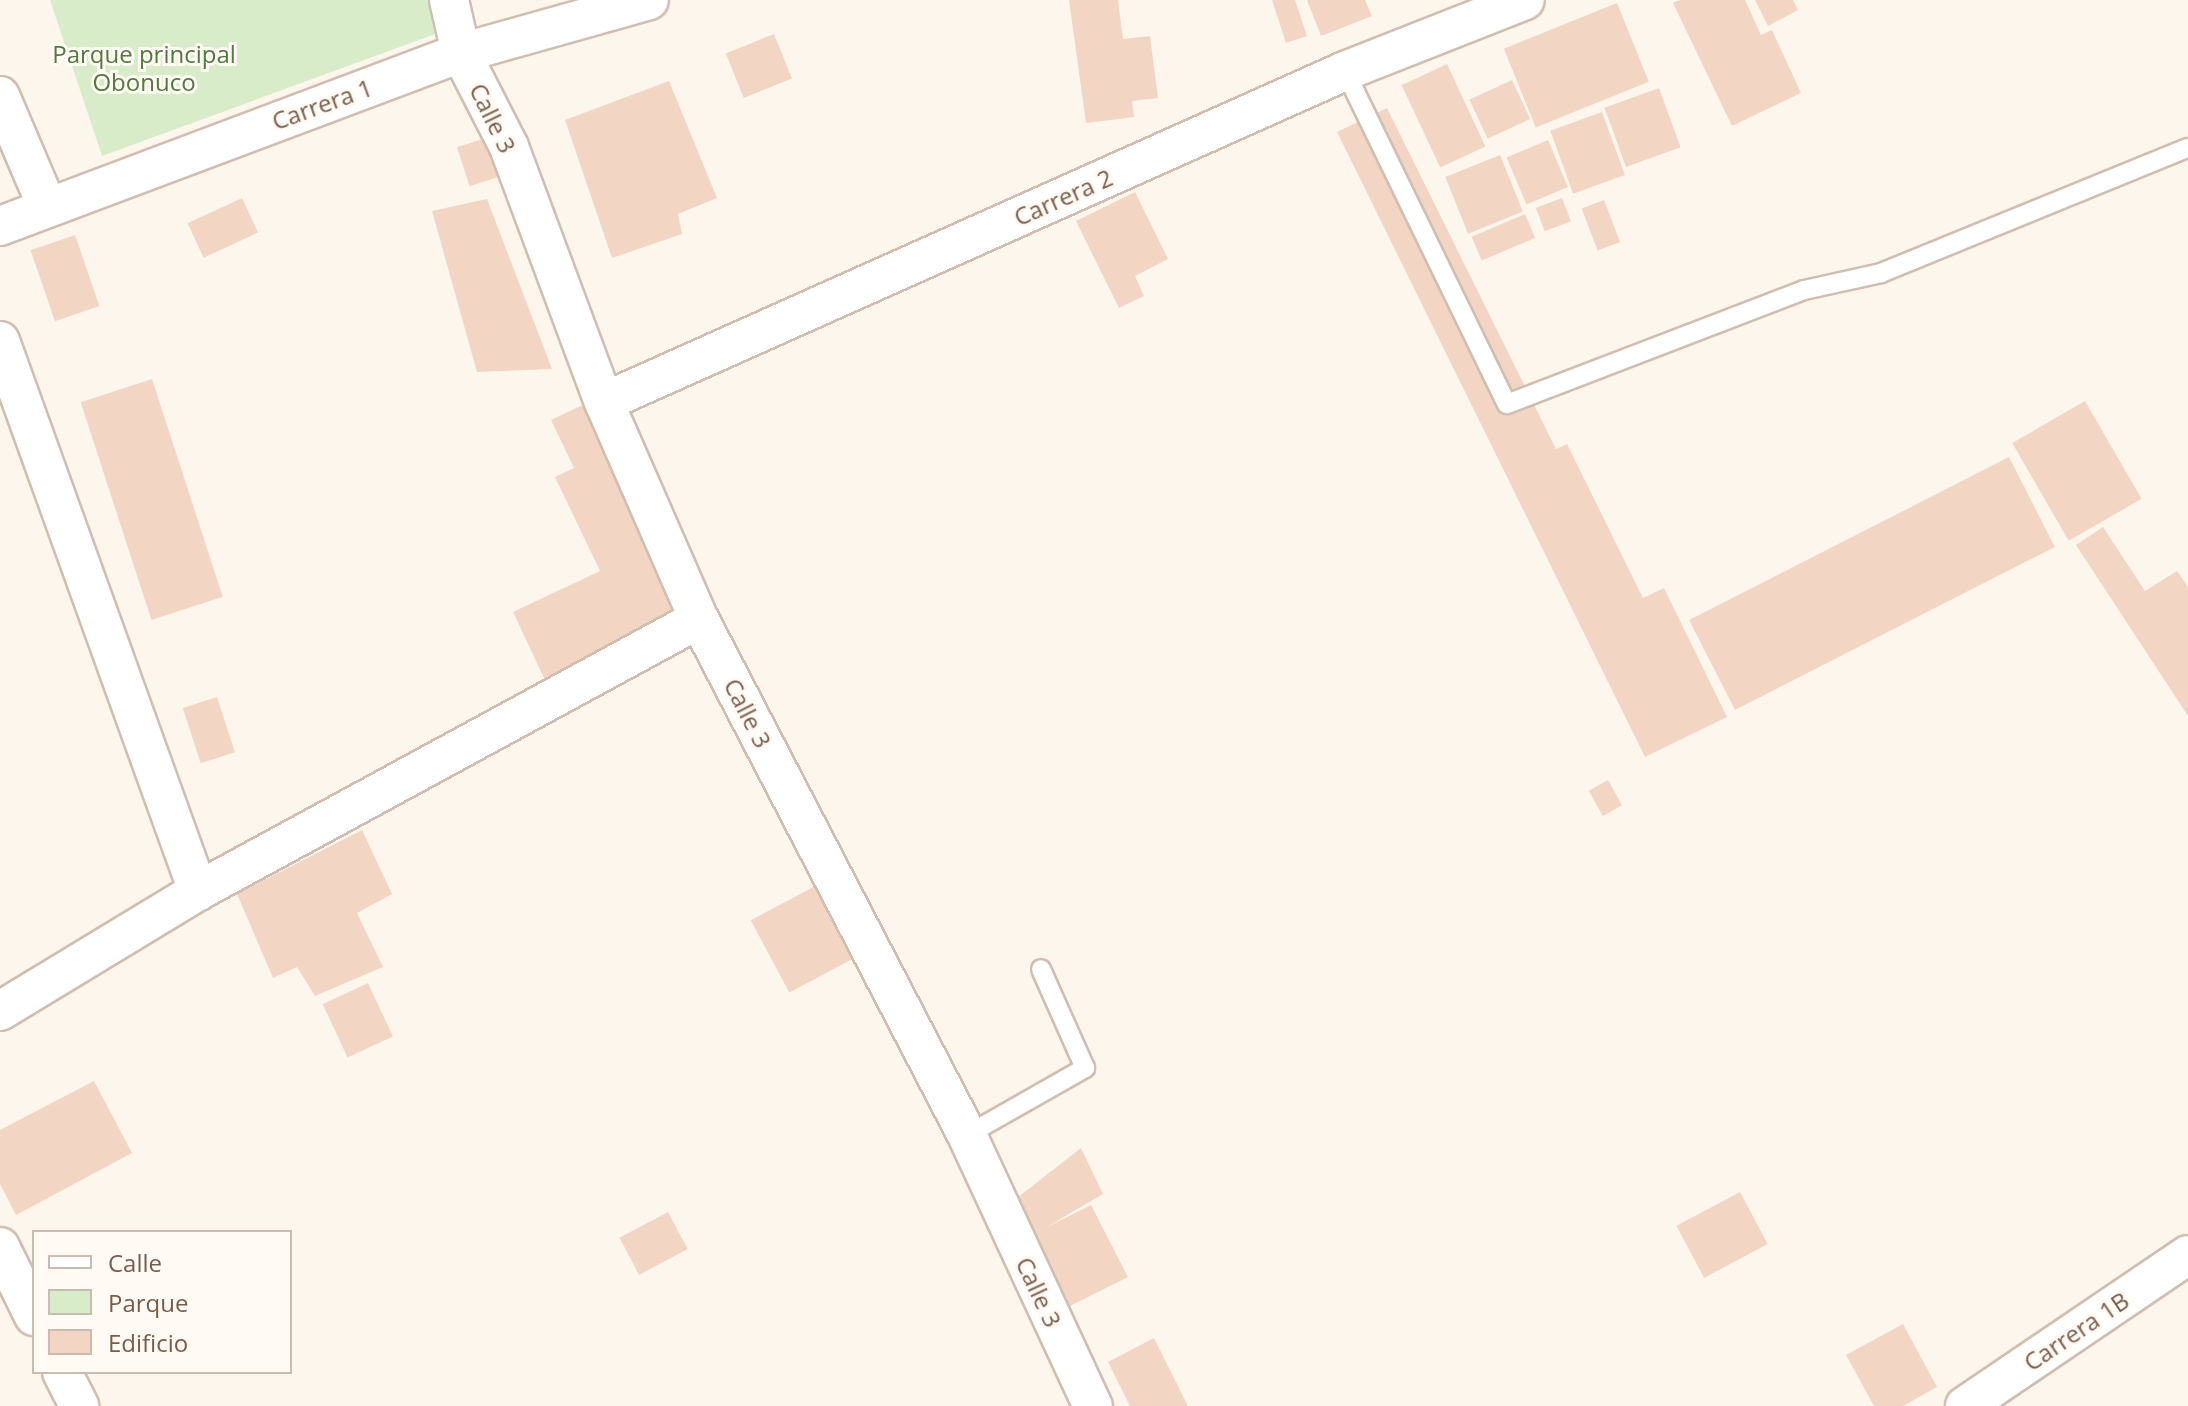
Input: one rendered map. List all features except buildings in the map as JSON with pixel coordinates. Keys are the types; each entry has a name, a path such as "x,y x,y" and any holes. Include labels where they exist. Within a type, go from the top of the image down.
{"street":[{"name":"Calle 3","path":"449,0 461,53 509,147 604,402 699,619 967,1135 1093,1406"},
{"name":"Carrera 1","path":"0,226 461,53 649,0"},
{"name":"Carrera 2","path":"604,402 1345,71 1525,0"},
{"path":"0,96 47,206"},
{"path":"0,341 198,891"},
{"path":"0,1011 198,891 699,619"},
{"path":"0,1247 32,1312"},
{"name":"Carrera 1B","path":"1965,1406 2188,1255"},
{"path":"63,1374 79,1406"}],"lane":[{"path":"1345,71 1507,404 1804,290 1881,273 2188,148"},
{"path":"967,1135 1085,1068 1041,969"}],"green space":[{"name":"Parque principal Obonuco","path":"50,0 441,0 449,29 102,156"}]}
